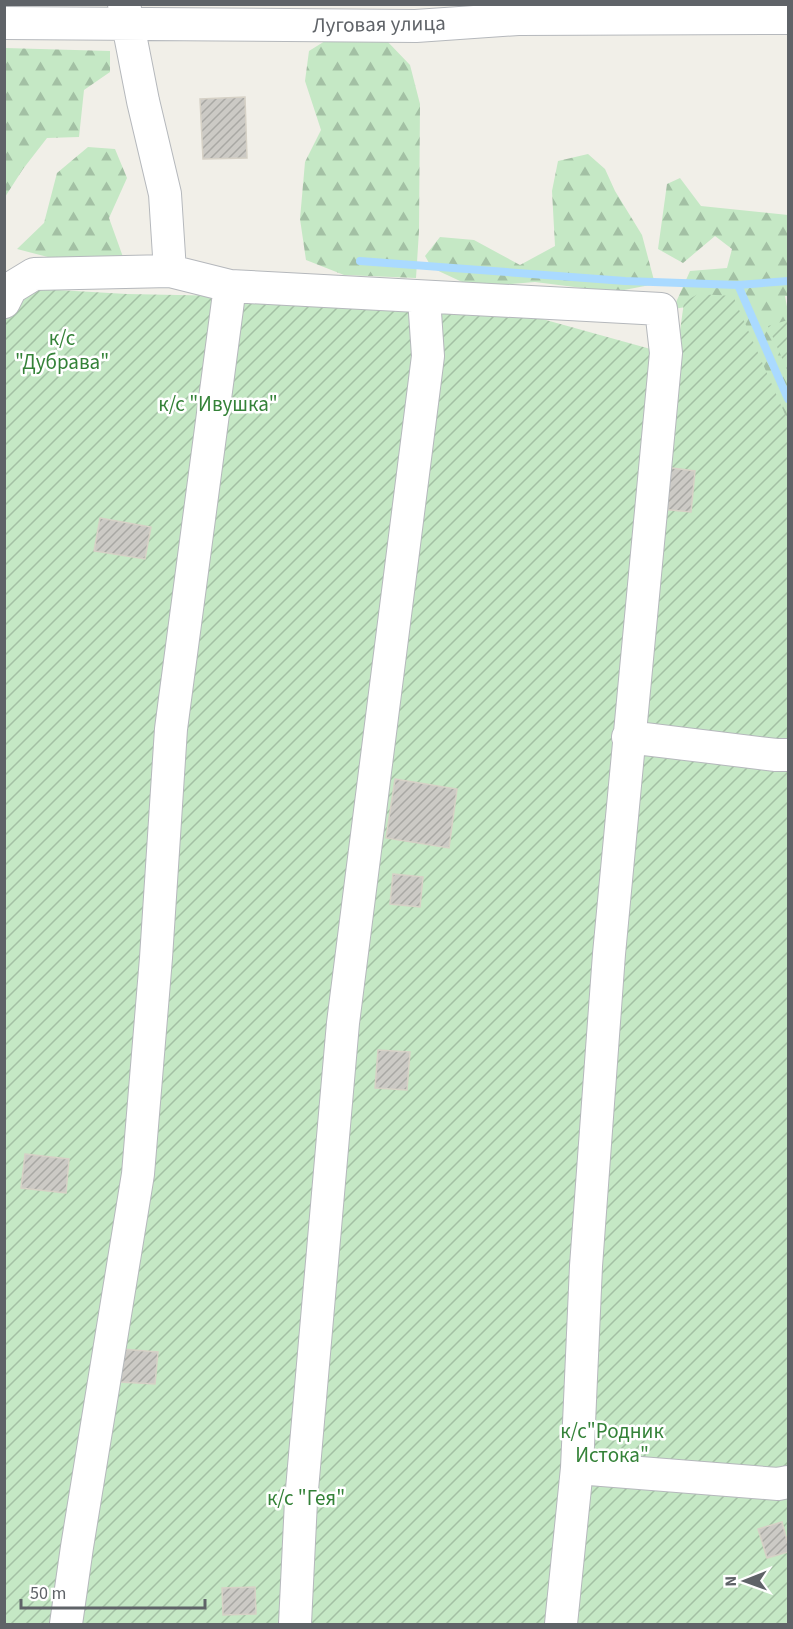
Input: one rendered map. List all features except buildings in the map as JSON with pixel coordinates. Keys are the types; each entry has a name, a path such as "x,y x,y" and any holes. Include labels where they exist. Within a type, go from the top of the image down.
{"street":[{"name":"Луговая улица","path":"4,23 126,14 416,26 518,19 789,18"},
{"path":"126,14 165,194 170,271"},
{"path":"4,302 11,288 34,274 170,271 230,286 661,309 666,353 628,737 586,1255 577,1468 561,1624"},
{"path":"66,1624 76,1547 138,1174 156,958 171,729 230,286"},
{"path":"295,1624 301,1501 343,1023 428,356 424,298"},
{"path":"628,737 776,756 789,755"},
{"path":"577,1468 778,1484 789,1482"}],"green space":[{"path":"341,31 386,40 410,65 420,104 419,231 416,278 344,275 306,260 300,219 305,162 321,130 305,81 309,51"},
{"path":"5,48 110,51 110,72 84,90 79,137 47,138 5,197"},
{"path":"88,147 115,149 127,178 109,218 123,257 94,269 17,249 44,223 57,173"},
{"path":"588,154 605,169 615,191 642,235 655,284 614,292 535,282 473,287 432,268 425,256 440,237 474,240 520,265 555,246 552,191 558,161"},
{"path":"680,178 701,206 788,215 788,296 785,296 788,312 788,458 726,301 673,309 690,271 727,268 732,249 715,236 683,263 658,249 667,184"},
{"path":"5,287 127,294 229,296 535,317 665,353 677,353 684,302 698,294 733,296 788,421 788,1624 5,1624"},
{"path":"788,320 788,372 768,326"}],"waterway":[{"path":"360,261 625,281 738,285 788,281"},
{"path":"738,285 788,399"}],"park label":[{"name":"к/с \"Дубрава\"","path":"62,350"},
{"name":"к/с \"Ивушка\"","path":"218,404"},
{"name":"к/с\"Родник Истока\"","path":"612,1443"},
{"name":"к/с \"Гея\"","path":"306,1498"}]}
